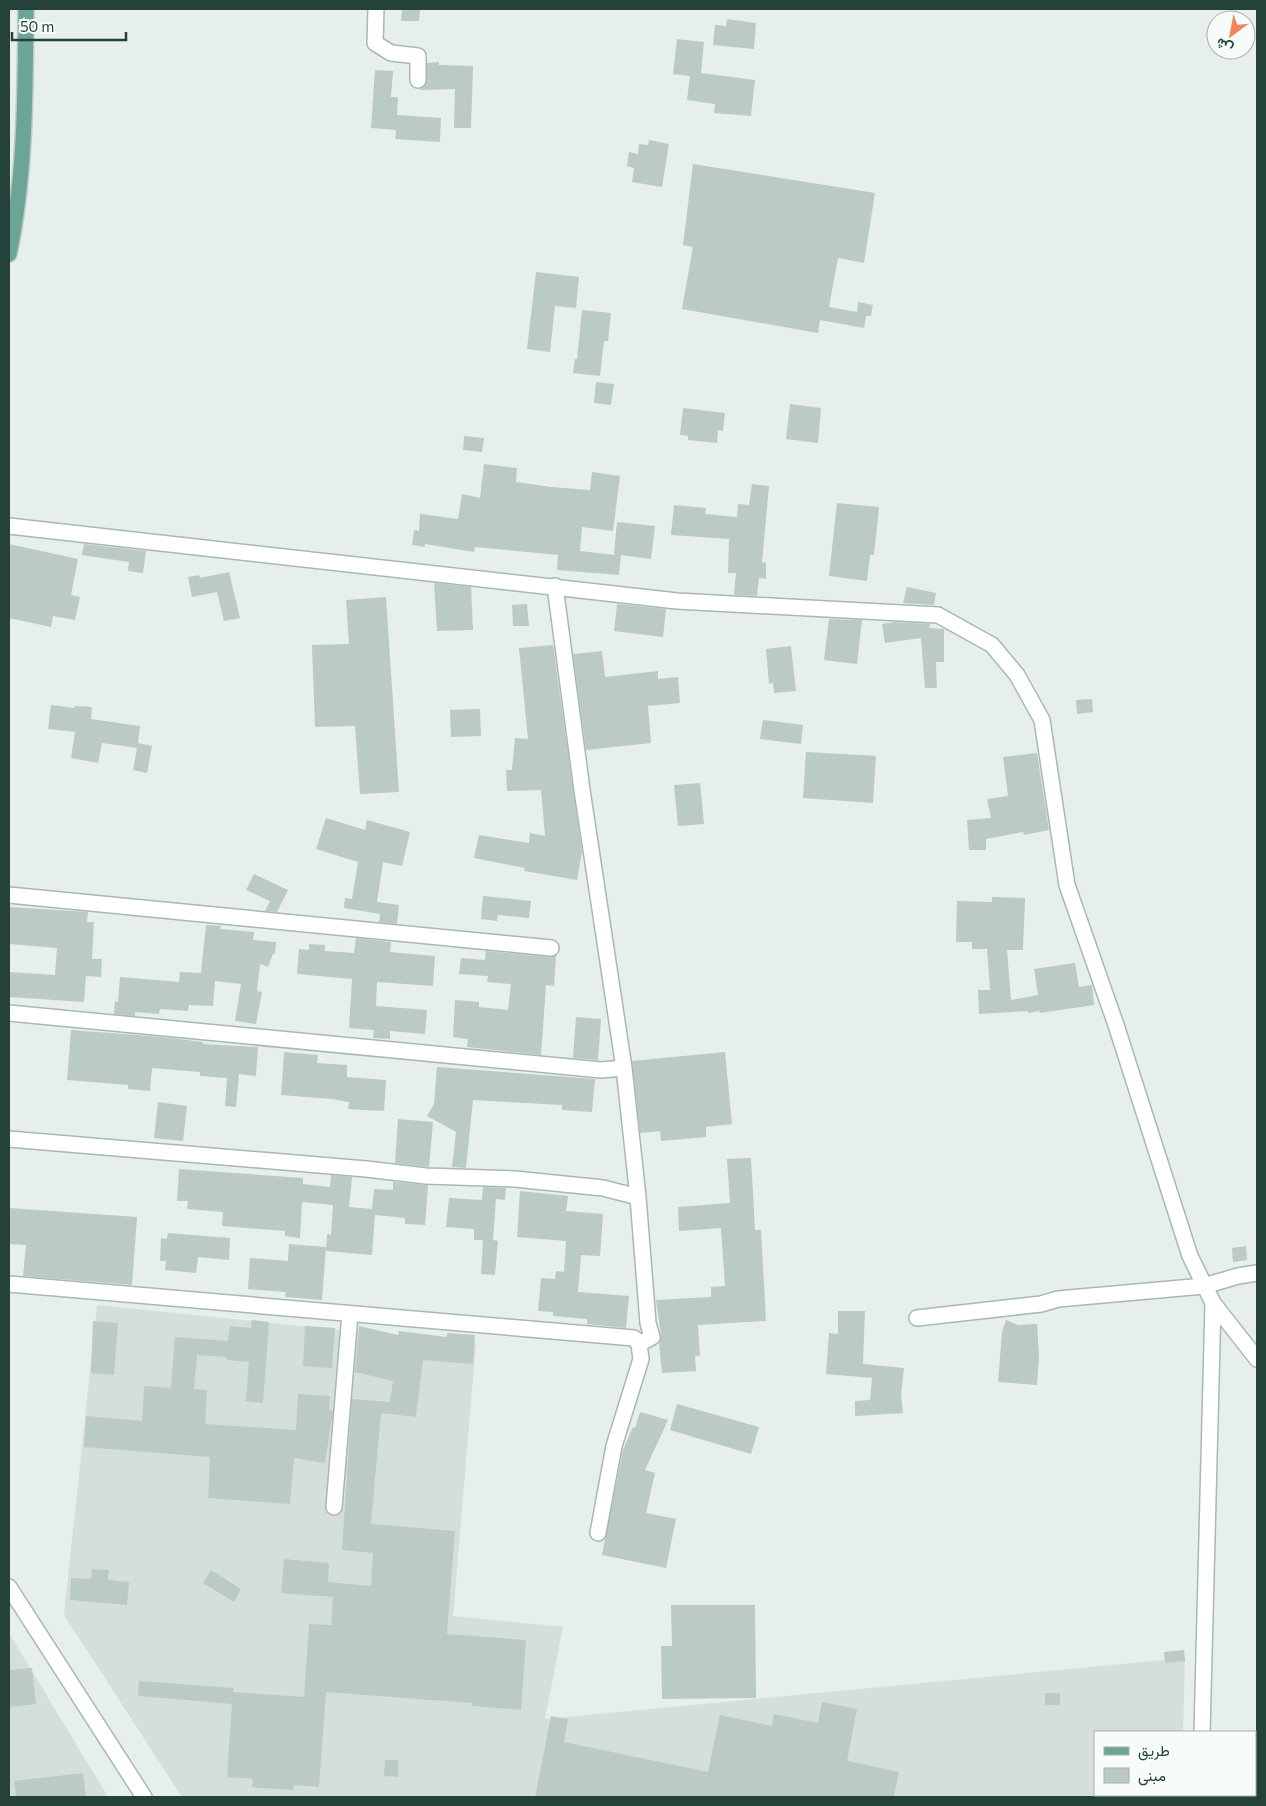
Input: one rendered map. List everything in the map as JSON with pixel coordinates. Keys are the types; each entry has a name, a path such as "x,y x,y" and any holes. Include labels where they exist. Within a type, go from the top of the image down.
{"main road":[{"path":"9,254 15,225 25,141 26,9"}],"street":[{"path":"376,9 375,42 391,53 418,56 418,80"},
{"path":"9,526 677,601 938,615 992,645 1017,675 1042,720 1067,885 1116,1025 1190,1256 1213,1303 1257,1359"},
{"path":"556,586 582,790 624,1068 638,1197 648,1323 652,1337 639,1344"},
{"path":"9,895 551,948"},
{"path":"9,1013 601,1070 624,1068"},
{"path":"9,1139 366,1169 426,1176 515,1179 603,1188 638,1197"},
{"path":"917,1318 1041,1304 1058,1299 1204,1286 1238,1276 1257,1273"},
{"path":"9,1284 634,1338 639,1344 641,1359 614,1446 598,1533"},
{"path":"1202,1731 1213,1303"},
{"path":"334,1507 350,1314"},
{"path":"9,1587 144,1797"}],"shaded area":[{"path":"97,1305 476,1344 453,1616 563,1627 545,1719 1185,1658 1183,1731 1094,1731 1094,1796 1182,1797 182,1797 64,1615"},
{"path":"9,1633 108,1797 9,1797"}],"building":[{"path":"402,9 420,9 419,21 401,21"},
{"path":"727,19 756,23 754,49 713,45 715,25 726,26"},
{"path":"677,39 704,42 701,73 755,80 751,116 714,113 715,104 687,100 690,76 673,74"},
{"path":"439,62 439,65 473,66 471,128 454,128 455,89 420,90 427,80 427,63"},
{"path":"375,70 393,71 391,97 398,97 397,115 441,118 440,142 395,139 396,130 371,128"},
{"path":"649,140 669,144 662,187 632,182 634,168 627,166 629,152 638,154 639,144 648,145"},
{"path":"693,164 875,193 864,263 838,258 829,307 857,312 858,302 873,305 871,316 866,316 864,328 820,320 818,333 682,309 693,247 683,245"},
{"path":"536,272 579,277 576,308 555,306 550,352 527,349"},
{"path":"582,310 611,313 608,341 604,341 600,376 573,373 575,359 577,359"},
{"path":"596,382 614,384 611,405 594,403"},
{"path":"790,404 821,408 818,443 786,439"},
{"path":"683,408 725,413 723,431 718,430 717,443 688,440 688,436 680,435"},
{"path":"464,436 484,438 482,452 463,450"},
{"path":"484,464 517,468 516,482 551,487 590,490 592,472 620,476 613,531 582,527 580,551 615,555 617,522 655,526 651,559 621,555 619,575 557,570 558,555 475,547 474,552 425,544 425,547 412,545 414,530 419,531 420,514 458,519 462,494 480,498"},
{"path":"752,484 769,486 762,562 766,563 766,579 759,578 757,596 734,595 736,573 728,573 729,539 671,535 674,505 706,508 705,514 737,517 738,504 749,505"},
{"path":"837,503 879,507 874,555 870,555 867,581 829,576"},
{"path":"9,544 78,559 71,595 80,597 75,620 53,616 51,627 9,618"},
{"path":"84,544 146,551 143,573 128,571 129,562 82,555"},
{"path":"229,572 240,618 224,621 217,592 192,597 188,577 199,575 200,578"},
{"path":"434,583 471,587 473,630 437,631"},
{"path":"907,587 936,593 934,605 903,603"},
{"path":"386,597 399,792 360,794 355,726 315,727 312,645 349,644 346,600"},
{"path":"527,604 529,626 513,626 512,605"},
{"path":"617,604 666,609 663,637 614,631"},
{"path":"829,619 862,620 857,664 824,660"},
{"path":"895,622 930,624 929,628 944,629 944,662 936,662 937,688 925,688 921,638 885,643 882,624"},
{"path":"553,645 582,852 577,880 524,871 525,868 474,858 479,835 529,843 530,833 545,836 541,790 507,791 506,770 512,770 515,738 528,739 519,648"},
{"path":"791,646 796,691 774,693 773,683 769,684 766,649"},
{"path":"602,651 605,677 658,671 658,679 678,677 680,703 648,706 651,743 586,750 573,654"},
{"path":"1092,699 1093,712 1077,714 1076,700"},
{"path":"51,705 74,708 75,706 92,707 91,719 140,726 138,743 152,746 147,773 133,770 137,748 102,743 98,763 71,758 75,732 48,729"},
{"path":"480,709 481,736 451,737 450,710"},
{"path":"763,720 803,725 801,744 760,739"},
{"path":"806,752 876,756 873,803 803,798"},
{"path":"1037,753 1049,830 1024,835 1023,832 986,839 986,850 969,850 967,820 991,818 987,799 1008,796 1003,757"},
{"path":"700,783 704,824 678,826 674,785"},
{"path":"326,818 365,830 367,820 410,832 402,866 383,862 377,902 399,905 397,924 379,922 380,914 344,908 345,898 352,899 358,862 316,849"},
{"path":"254,874 288,890 277,912 265,911 270,901 246,890"},
{"path":"483,896 531,901 529,918 498,915 497,921 481,919"},
{"path":"992,897 1025,898 1023,950 1007,950 1011,1000 1038,995 1034,969 1075,963 1079,987 1092,985 1094,1005 1040,1013 1039,1011 1028,1013 1028,1011 979,1014 978,990 990,990 987,949 972,949 972,942 956,942 957,901 992,902"},
{"path":"9,907 88,912 87,922 94,922 92,959 102,959 101,977 86,976 84,1002 9,997 9,972 55,975 57,948 9,944"},
{"path":"206,925 221,926 220,929 254,932 253,940 276,942 275,954 273,954 268,967 260,964 257,991 262,992 256,1024 235,1021 241,984 215,981 213,1006 189,1005 188,1011 160,1009 159,1014 135,1012 135,1016 114,1014 115,1001 118,1002 120,977 179,982 180,972 201,973"},
{"path":"356,938 391,942 390,952 435,956 433,986 377,982 376,1006 427,1010 425,1034 390,1031 390,1039 373,1038 374,1030 349,1028 352,979 297,974 299,949 309,950 309,944 325,945 325,951 354,953"},
{"path":"486,951 550,957 556,955 554,986 546,985 541,1055 467,1047 468,1039 453,1037 455,1000 479,1002 479,1007 508,1010 511,984 487,982 488,976 459,974 461,958 485,960"},
{"path":"576,1017 601,1019 598,1060 573,1058"},
{"path":"71,1030 163,1037 203,1042 203,1044 258,1047 256,1076 239,1074 236,1107 225,1106 227,1078 200,1076 200,1072 152,1068 150,1091 128,1089 128,1085 67,1080"},
{"path":"284,1052 318,1055 317,1063 347,1065 347,1077 386,1080 384,1111 348,1109 349,1102 331,1099 281,1095"},
{"path":"725,1052 732,1124 706,1127 706,1137 661,1141 660,1131 640,1133 632,1061"},
{"path":"437,1067 595,1079 592,1112 562,1110 562,1105 473,1100 466,1168 452,1167 456,1132 427,1116 434,1104"},
{"path":"158,1102 187,1106 183,1141 154,1138"},
{"path":"398,1119 433,1122 429,1167 395,1163"},
{"path":"751,1158 755,1230 761,1230 766,1321 698,1325 700,1356 695,1356 696,1371 662,1373 659,1343 661,1335 656,1300 711,1297 711,1287 725,1286 721,1228 679,1231 678,1207 730,1203 727,1159"},
{"path":"179,1169 303,1178 303,1184 330,1187 331,1175 352,1177 349,1207 372,1209 374,1189 393,1190 393,1182 428,1185 425,1225 405,1224 405,1218 375,1215 372,1255 326,1251 327,1234 331,1235 333,1205 302,1202 300,1238 285,1236 285,1231 222,1226 223,1212 187,1209 188,1201 177,1201"},
{"path":"483,1187 506,1188 505,1200 496,1199 493,1240 498,1241 495,1275 481,1274 483,1240 474,1240 474,1229 446,1227 449,1198 482,1200"},
{"path":"520,1191 568,1196 566,1211 603,1214 600,1256 581,1255 578,1292 629,1296 626,1328 587,1324 587,1319 553,1316 553,1312 538,1311 541,1278 555,1279 556,1271 564,1272 566,1241 517,1237"},
{"path":"9,1208 137,1217 132,1285 23,1276 26,1245 9,1244"},
{"path":"168,1233 230,1238 229,1260 198,1257 196,1273 165,1270 166,1261 160,1261 161,1238 167,1239"},
{"path":"289,1244 326,1247 322,1300 285,1297 286,1292 248,1289 250,1258 288,1261"},
{"path":"1246,1246 1247,1260 1233,1262 1232,1248"},
{"path":"838,1311 865,1311 863,1364 904,1368 901,1395 903,1413 855,1416 855,1401 870,1400 872,1378 826,1374 829,1333 838,1334"},
{"path":"252,1320 269,1322 263,1403 246,1401 249,1362 227,1360 227,1357 197,1355 194,1389 207,1390 205,1424 296,1430 298,1394 330,1396 329,1410 333,1411 325,1463 294,1458 290,1504 208,1498 210,1457 84,1447 86,1416 142,1421 144,1386 171,1388 175,1337 228,1341 230,1326 251,1328"},
{"path":"1006,1320 1018,1325 1037,1324 1039,1357 1037,1385 998,1382 1002,1332"},
{"path":"93,1321 118,1323 114,1375 91,1373"},
{"path":"305,1326 335,1328 332,1368 303,1366"},
{"path":"359,1326 398,1335 399,1331 447,1337 447,1333 475,1335 473,1364 423,1360 416,1417 381,1413 371,1524 455,1531 447,1634 526,1640 521,1710 472,1706 472,1703 326,1692 319,1787 294,1785 293,1790 252,1787 253,1779 227,1777 232,1704 138,1696 139,1681 234,1688 233,1692 304,1697 309,1624 331,1625 333,1597 281,1593 284,1559 329,1563 328,1582 371,1586 373,1553 342,1550 352,1399 390,1402 393,1381 355,1372"},
{"path":"677,1404 759,1427 751,1454 670,1430"},
{"path":"640,1412 668,1420 645,1470 655,1473 646,1513 676,1519 666,1568 602,1555 623,1450 633,1427 635,1428"},
{"path":"92,1569 109,1570 108,1580 129,1582 127,1605 70,1600 71,1578 91,1579"},
{"path":"211,1570 241,1589 234,1602 203,1583"},
{"path":"671,1605 755,1605 756,1698 662,1699 661,1646 672,1646"},
{"path":"1184,1650 1185,1661 1165,1663 1164,1652"},
{"path":"32,1668 36,1704 9,1707 9,1670"},
{"path":"1045,1693 1060,1693 1060,1705 1045,1705"},
{"path":"822,1702 857,1709 847,1761 899,1772 894,1797 535,1797 551,1716 568,1719 564,1742 708,1772 720,1715 772,1726 774,1714 818,1723"},
{"path":"385,1760 398,1760 398,1777 384,1776"},
{"path":"83,1773 86,1797 16,1797 14,1781"}]}
